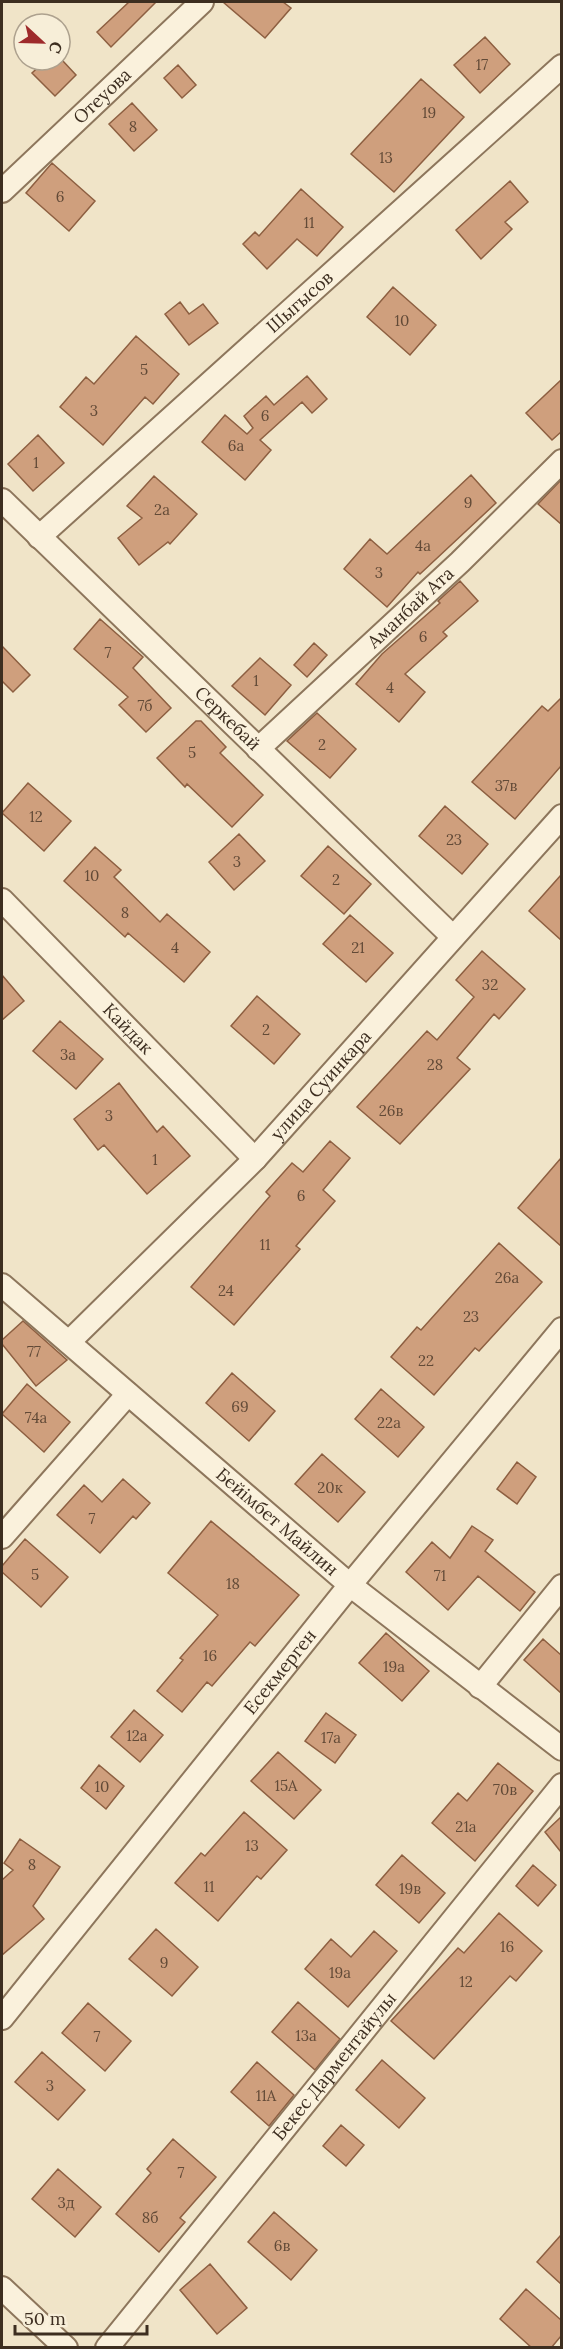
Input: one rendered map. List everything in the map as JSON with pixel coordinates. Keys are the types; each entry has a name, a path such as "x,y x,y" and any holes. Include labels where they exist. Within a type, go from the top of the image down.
{"street":[{"name":"Отеуова","path":"2,191 202,2"},
{"name":"Шыгысов","path":"39,537 561,66"},
{"name":"Аманбай Ата","path":"258,749 460,562 561,461"},
{"name":"Серкебай","path":"2,500 452,936"},
{"name":"улица Суинкара","path":"69,1342 255,1159 561,816"},
{"name":"Кайдак","path":"2,900 255,1159"},
{"name":"Бейімбет Майлин","path":"2,1285 350,1585 561,1749"},
{"name":"Eсекмерген","path":"2,2018 350,1585 561,1329"},
{"path":"2,1537 128,1394"},
{"path":"480,1687 561,1586"},
{"name":"Бекес Дарментайулы","path":"107,2348 561,1785"},
{"path":"2,2288 66,2348"}],"building":[{"path":"129,2 156,2 111,47 97,32"},
{"path":"223,2 283,2 291,8 265,38"},
{"path":"485,37 510,64 480,93 454,65"},
{"path":"178,65 196,85 182,98 164,78"},
{"path":"72,71 76,75 55,96 32,73"},
{"path":"421,79 464,117 394,192 351,154"},
{"path":"132,103 157,130 134,151 109,124"},
{"path":"52,163 95,201 69,231 26,193"},
{"path":"510,181 528,202 505,222 512,229 481,259 456,230"},
{"path":"301,189 343,227 317,256 297,239 267,269 243,244 255,232 259,236"},
{"path":"393,287 436,325 410,355 367,317"},
{"path":"180,302 189,314 203,304 218,323 189,345 165,314"},
{"path":"136,336 179,374 153,404 145,397 103,445 60,407 86,377 94,384"},
{"path":"307,376 327,399 312,413 302,402 260,440 271,450 245,480 202,442 225,415 247,434 253,428 244,416 266,396 274,405"},
{"path":"561,380 561,432 552,440 526,413"},
{"path":"38,435 64,463 33,491 8,464"},
{"path":"471,475 496,503 420,574 418,572 387,607 344,569 370,539 387,554"},
{"path":"154,476 197,514 170,544 168,542 139,565 118,538 142,518 127,506"},
{"path":"561,480 561,524 538,504"},
{"path":"460,581 478,601 443,632 447,636 405,674 425,692 399,722 356,684 382,654 440,603 438,601"},
{"path":"100,619 143,657 133,668 171,708 146,732 119,705 128,697 74,649"},
{"path":"314,643 327,655 307,677 294,665"},
{"path":"2,646 30,675 13,692 2,681"},
{"path":"260,658 291,685 265,715 232,686"},
{"path":"561,698 561,766 515,819 472,782 542,706 548,711"},
{"path":"317,713 356,749 330,778 287,741"},
{"path":"196,721 201,721 226,747 220,753 263,795 232,827 187,784 185,787 157,758"},
{"path":"28,783 71,821 44,851 2,813"},
{"path":"445,806 488,844 462,874 419,836"},
{"path":"239,834 265,861 234,890 209,862"},
{"path":"328,846 371,884 344,914 301,876"},
{"path":"95,847 121,870 114,877 160,922 167,914 210,952 184,982 128,933 125,937 64,881"},
{"path":"561,875 561,940 529,911"},
{"path":"350,915 393,953 366,982 323,944"},
{"path":"482,951 525,989 499,1019 494,1014 457,1058 470,1069 400,1144 357,1107 427,1031 437,1040 474,997 456,980"},
{"path":"2,975 24,1001 2,1020"},
{"path":"257,996 300,1034 274,1064 231,1026"},
{"path":"60,1021 103,1059 76,1089 33,1051"},
{"path":"119,1083 157,1132 163,1126 190,1156 147,1194 104,1145 98,1150 74,1119"},
{"path":"330,1141 350,1158 323,1190 335,1201 296,1246 300,1249 234,1325 191,1287 270,1196 266,1192 292,1163 303,1172"},
{"path":"561,1158 561,1246 518,1208"},
{"path":"499,1243 542,1282 479,1351 475,1348 434,1395 391,1357 417,1327 421,1330"},
{"path":"23,1321 67,1360 36,1386 2,1344 2,1340"},
{"path":"232,1373 275,1411 249,1441 206,1403"},
{"path":"27,1384 70,1422 44,1452 2,1414"},
{"path":"381,1389 424,1427 398,1457 355,1419"},
{"path":"322,1454 365,1492 338,1522 295,1484"},
{"path":"517,1462 536,1477 517,1504 497,1489"},
{"path":"123,1479 150,1503 136,1519 133,1516 100,1553 57,1515 84,1485 102,1502"},
{"path":"211,1521 299,1595 255,1646 250,1642 212,1686 207,1682 182,1712 157,1691 183,1660 180,1658 218,1615 168,1573"},
{"path":"472,1526 493,1540 485,1551 535,1592 520,1611 478,1576 448,1610 406,1572 432,1542 450,1558"},
{"path":"25,1539 68,1577 41,1607 2,1572 2,1566"},
{"path":"386,1633 429,1671 402,1701 359,1663"},
{"path":"543,1639 561,1655 561,1693 524,1660"},
{"path":"134,1710 163,1735 140,1762 111,1737"},
{"path":"326,1713 356,1735 335,1763 305,1741"},
{"path":"278,1752 321,1790 294,1819 251,1781"},
{"path":"498,1763 533,1791 475,1861 432,1823 458,1793 467,1801"},
{"path":"99,1765 124,1786 106,1809 81,1788"},
{"path":"244,1812 287,1850 261,1879 257,1876 218,1921 175,1883 201,1853 205,1856"},
{"path":"561,1817 561,1852 545,1832"},
{"path":"20,1839 60,1867 33,1906 44,1919 2,1955 2,1880 13,1870 4,1863"},
{"path":"402,1855 445,1893 419,1923 376,1885"},
{"path":"533,1865 556,1885 538,1906 516,1886"},
{"path":"499,1913 542,1951 516,1981 510,1976 434,2059 391,2021 458,1948 464,1953"},
{"path":"156,1929 198,1967 172,1996 129,1959"},
{"path":"374,1931 397,1951 348,2007 305,1969 331,1939 351,1957"},
{"path":"298,2002 340,2039 315,2070 272,2032"},
{"path":"88,2003 131,2041 105,2071 62,2033"},
{"path":"42,2052 85,2090 58,2120 15,2082"},
{"path":"382,2060 425,2098 399,2128 356,2090"},
{"path":"257,2062 294,2095 269,2126 231,2092"},
{"path":"341,2125 364,2145 346,2166 323,2146"},
{"path":"173,2139 216,2177 180,2218 185,2222 159,2252 116,2214 151,2173 147,2169"},
{"path":"58,2169 101,2207 75,2237 32,2199"},
{"path":"274,2212 317,2250 291,2280 248,2242"},
{"path":"561,2235 561,2284 537,2262"},
{"path":"210,2264 247,2308 217,2334 180,2290"},
{"path":"526,2289 561,2320 561,2336 551,2348 532,2348 500,2319"}]}
